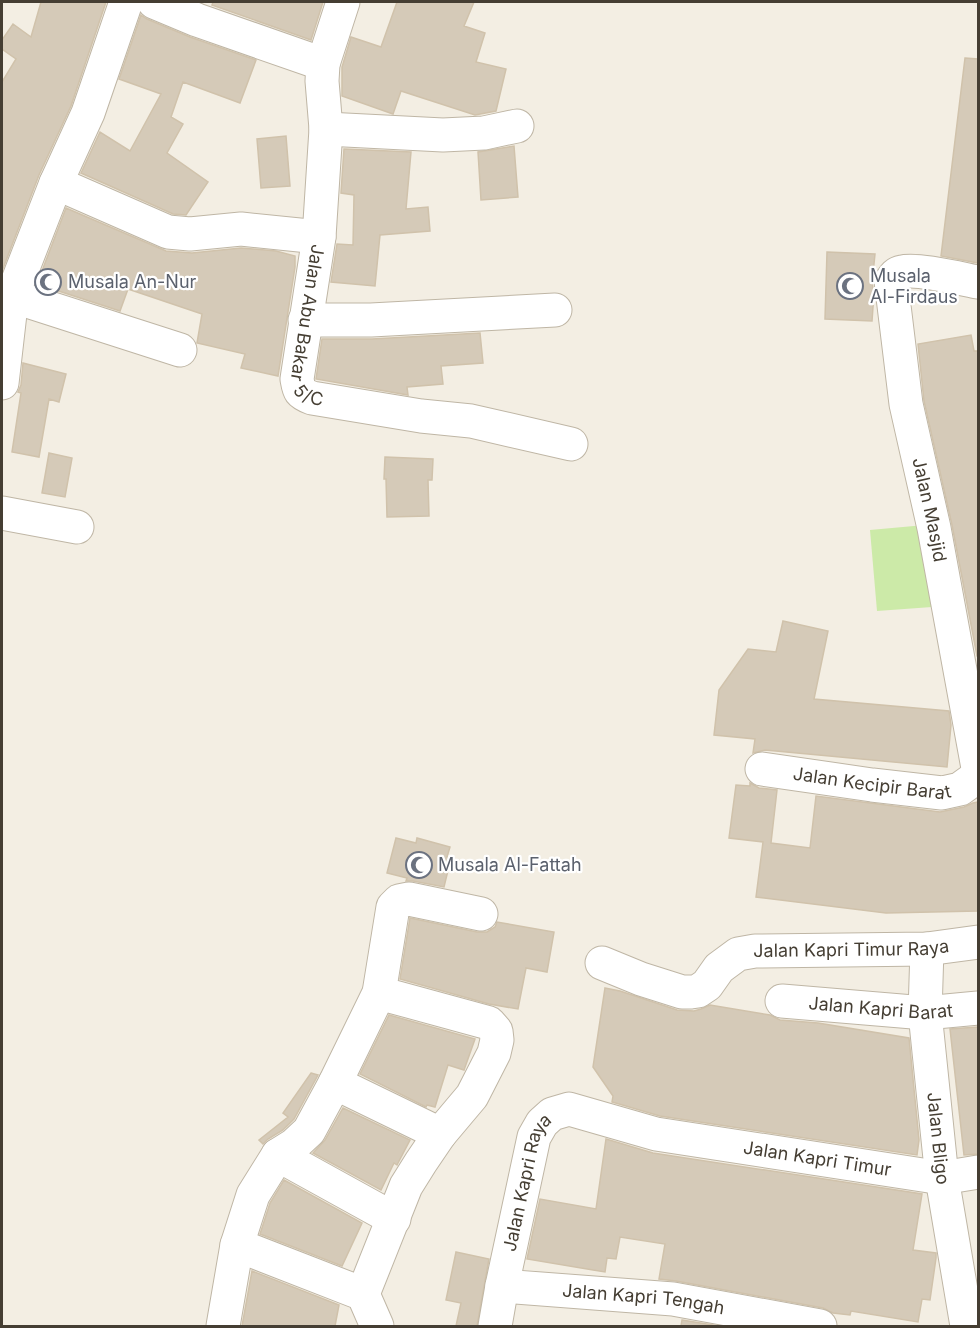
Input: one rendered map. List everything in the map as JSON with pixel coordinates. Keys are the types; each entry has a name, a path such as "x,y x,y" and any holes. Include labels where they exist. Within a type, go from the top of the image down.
{"street":[{"path":"2,383 12,296 56,183 88,113 126,2"},
{"path":"154,2 200,11 323,64"},
{"name":"Jalan Abu Bakar 5/C","path":"343,2 323,64 326,129 319,237 297,379 299,390 303,395 312,398 412,415 471,421 571,444"},
{"path":"326,129 443,135 484,133 517,126"},
{"path":"56,183 168,232 190,234 241,229 319,237"},
{"name":"Jalan Masjid","path":"978,282 903,271 891,280 906,404 934,528 978,768"},
{"path":"12,296 180,350"},
{"path":"305,320 382,319 555,310"},
{"path":"2,513 76,527"},
{"name":"Jalan Kecipir Barat","path":"762,769 942,793 960,789 978,776"},
{"path":"223,1326 237,1245 253,1195 278,1155 294,1145 309,1131 379,993 393,906 399,901 409,899 481,914"},
{"name":"Jalan Kapri Timur Raya","path":"602,963 641,979 682,992 691,992 698,991 707,985 719,968 738,954 755,951 927,949 978,942"},
{"name":"Jalan Bligo","path":"927,949 925,1013 942,1178 967,1326"},
{"path":"363,1294 406,1186 440,1134 472,1096 494,1053 497,1040 496,1031 489,1023 379,993"},
{"name":"Jalan Kapri Barat","path":"782,1001 925,1013 978,1008"},
{"path":"335,1083 440,1134"},
{"name":"Jalan Kapri Raya","path":"495,1326 534,1137 542,1123 552,1114 569,1109 656,1134"},
{"name":"Jalan Kapri Timur","path":"656,1134 942,1178 978,1172"},
{"path":"278,1155 394,1219"},
{"path":"237,1245 363,1294 377,1326"},
{"name":"Jalan Kapri Tengah","path":"502,1286 669,1313 820,1326"}],"green space":[{"path":"925,525 932,607 877,611 870,530"}],"building":[{"path":"41,2 106,2 71,106 39,175 2,271 2,82 16,59 2,49 2,40 13,24 31,37"},
{"path":"213,2 323,2 311,40 212,5"},
{"path":"397,2 474,2 464,26 485,33 476,62 506,69 496,111 475,115 401,91 393,114 342,96 342,67 351,37 381,47"},
{"path":"141,15 190,37 256,60 240,103 183,82 171,117 183,124 167,153 208,182 186,215 173,214 81,173 100,132 130,151 161,94 119,79"},
{"path":"965,58 978,59 978,263 941,256"},
{"path":"286,136 290,186 261,188 257,139"},
{"path":"514,146 518,197 481,200 478,152"},
{"path":"344,149 411,152 406,209 428,207 430,231 380,235 375,286 331,282 337,244 353,245 354,195 341,193"},
{"path":"66,208 166,251 192,253 241,248 276,251 295,256 278,376 241,368 245,354 197,343 202,314 128,289 120,311 37,284"},
{"name":"Musala Al-Firdaus","path":"827,252 875,254 872,321 825,319"},
{"path":"480,333 483,363 441,366 443,384 407,387 408,395 316,379 322,339 372,339"},
{"path":"971,335 974,351 978,351 978,656 924,401 918,344"},
{"path":"23,363 66,374 59,402 49,399 39,457 12,452"},
{"path":"49,453 72,458 65,497 42,493"},
{"path":"385,457 433,459 432,480 428,480 429,516 387,517"},
{"path":"783,621 828,631 814,699 949,711 951,725 947,767 765,750 753,753 755,739 714,735 719,690 748,649 776,652"},
{"path":"750,783 759,788 777,790 771,843 810,848 816,796 940,812 978,802 978,911 886,913 756,897 763,842 729,838 736,785 750,786"},
{"name":"Musala Al-Fattah","path":"396,838 416,843 417,838 450,847 447,857 451,858 444,887 406,881 407,878 387,873"},
{"path":"410,918 477,932 487,932 495,927 497,922 554,932 547,972 526,968 518,1009 489,1004 400,979"},
{"path":"605,988 677,1010 694,1011 710,1005 770,1015 780,1020 818,1023 909,1038 919,1140 917,1155 660,1116 612,1102 613,1096 593,1067"},
{"path":"389,1015 475,1039 464,1070 448,1065 435,1107 427,1105 426,1107 360,1074"},
{"path":"978,1027 978,1154 964,1155 950,1029"},
{"path":"311,1073 318,1075 294,1119 263,1144 259,1140 288,1117 283,1113"},
{"path":"343,1108 410,1140 397,1165 394,1163 381,1190 313,1153 325,1140"},
{"path":"606,1139 653,1153 922,1194 913,1250 936,1253 930,1300 922,1299 918,1322 851,1311 850,1315 833,1313 823,1308 659,1279 665,1244 620,1237 616,1259 607,1258 605,1272 527,1259 540,1199 596,1209"},
{"path":"284,1180 362,1223 342,1266 260,1234 270,1203"},
{"path":"456,1252 489,1259 477,1326 456,1326 461,1303 446,1300"},
{"path":"252,1271 339,1305 335,1326 242,1326"},
{"path":"682,1320 719,1326 681,1326"}],"place":[{"name":"Musala An-Nur","path":"48,282"},
{"name":"Musala Al-Firdaus","path":"850,286"},
{"name":"Musala Al-Fattah","path":"419,865"}]}
